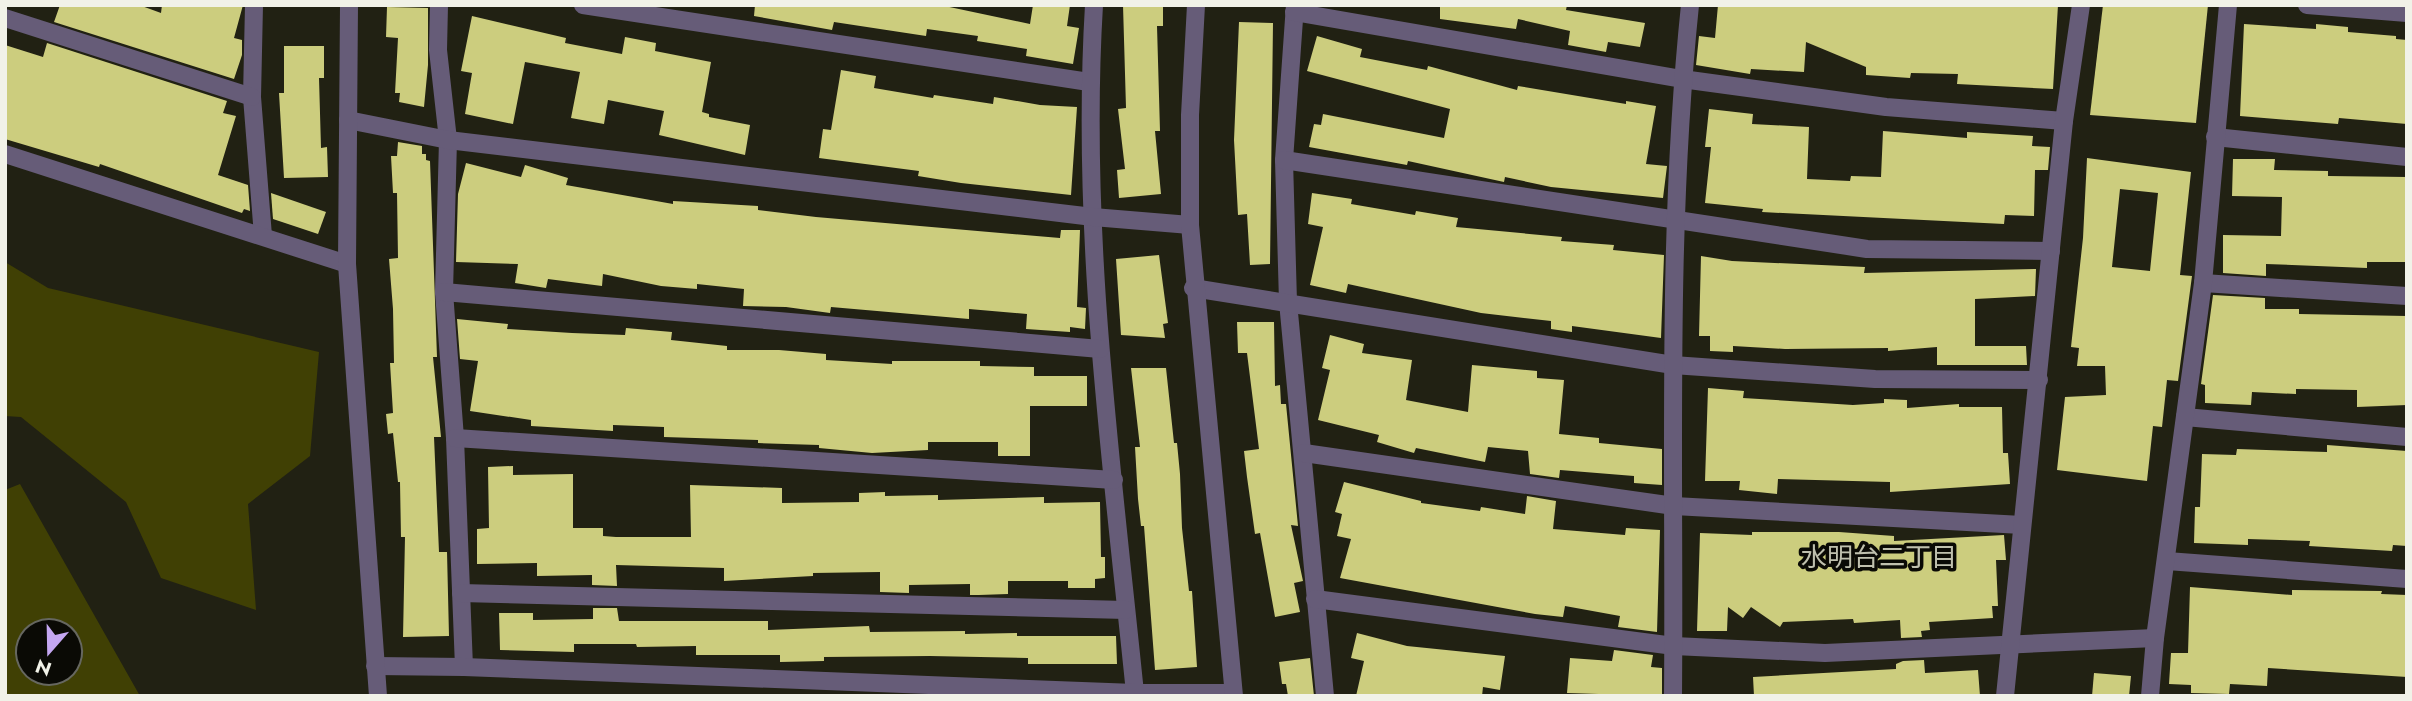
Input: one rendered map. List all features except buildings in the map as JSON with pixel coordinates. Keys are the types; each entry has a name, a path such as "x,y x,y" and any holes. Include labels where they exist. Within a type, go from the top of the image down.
{"street":[{"path":"254,5 252,97 262,236"},
{"path":"349,5 346,264 378,696"},
{"path":"439,5 438,50 448,140 444,292 454,438 464,667"},
{"path":"583,5 1089,82"},
{"path":"1094,5 1089,82 1100,349 1135,693"},
{"path":"375,666 464,667 1135,693 1233,694 1190,225 1190,115 1196,5"},
{"path":"1673,696 1675,220 1682,79 1690,5"},
{"path":"2005,696 2064,121 2081,5"},
{"path":"2150,696 2155,638 2203,282 2228,5"},
{"path":"2307,5 2407,13"},
{"path":"1325,696 1288,302 1284,160 1294,8 1682,79 1886,107 2064,121"},
{"path":"5,18 252,97"},
{"path":"348,120 448,140 1093,217 1190,225"},
{"path":"2215,137 2407,157"},
{"path":"5,154 346,264"},
{"path":"1284,160 1867,249 2051,251"},
{"path":"2203,282 2407,296"},
{"path":"1194,288 1673,365 1875,379 2039,380"},
{"path":"444,292 1100,349"},
{"path":"2185,417 2407,437"},
{"path":"454,438 1114,481"},
{"path":"1304,453 1674,506 2022,525"},
{"path":"2167,561 2407,579"},
{"path":"461,593 1126,610"},
{"path":"1315,599 1674,646 1825,653 2155,638"}],"shaded area":[{"path":"5,262 48,288 319,352 310,456 248,504 256,610 161,578 126,502 21,417 5,416"},
{"path":"20,484 140,696 5,696 5,490"}],"district":[{"name":"水明台二丁目","path":"1879,557"}]}
